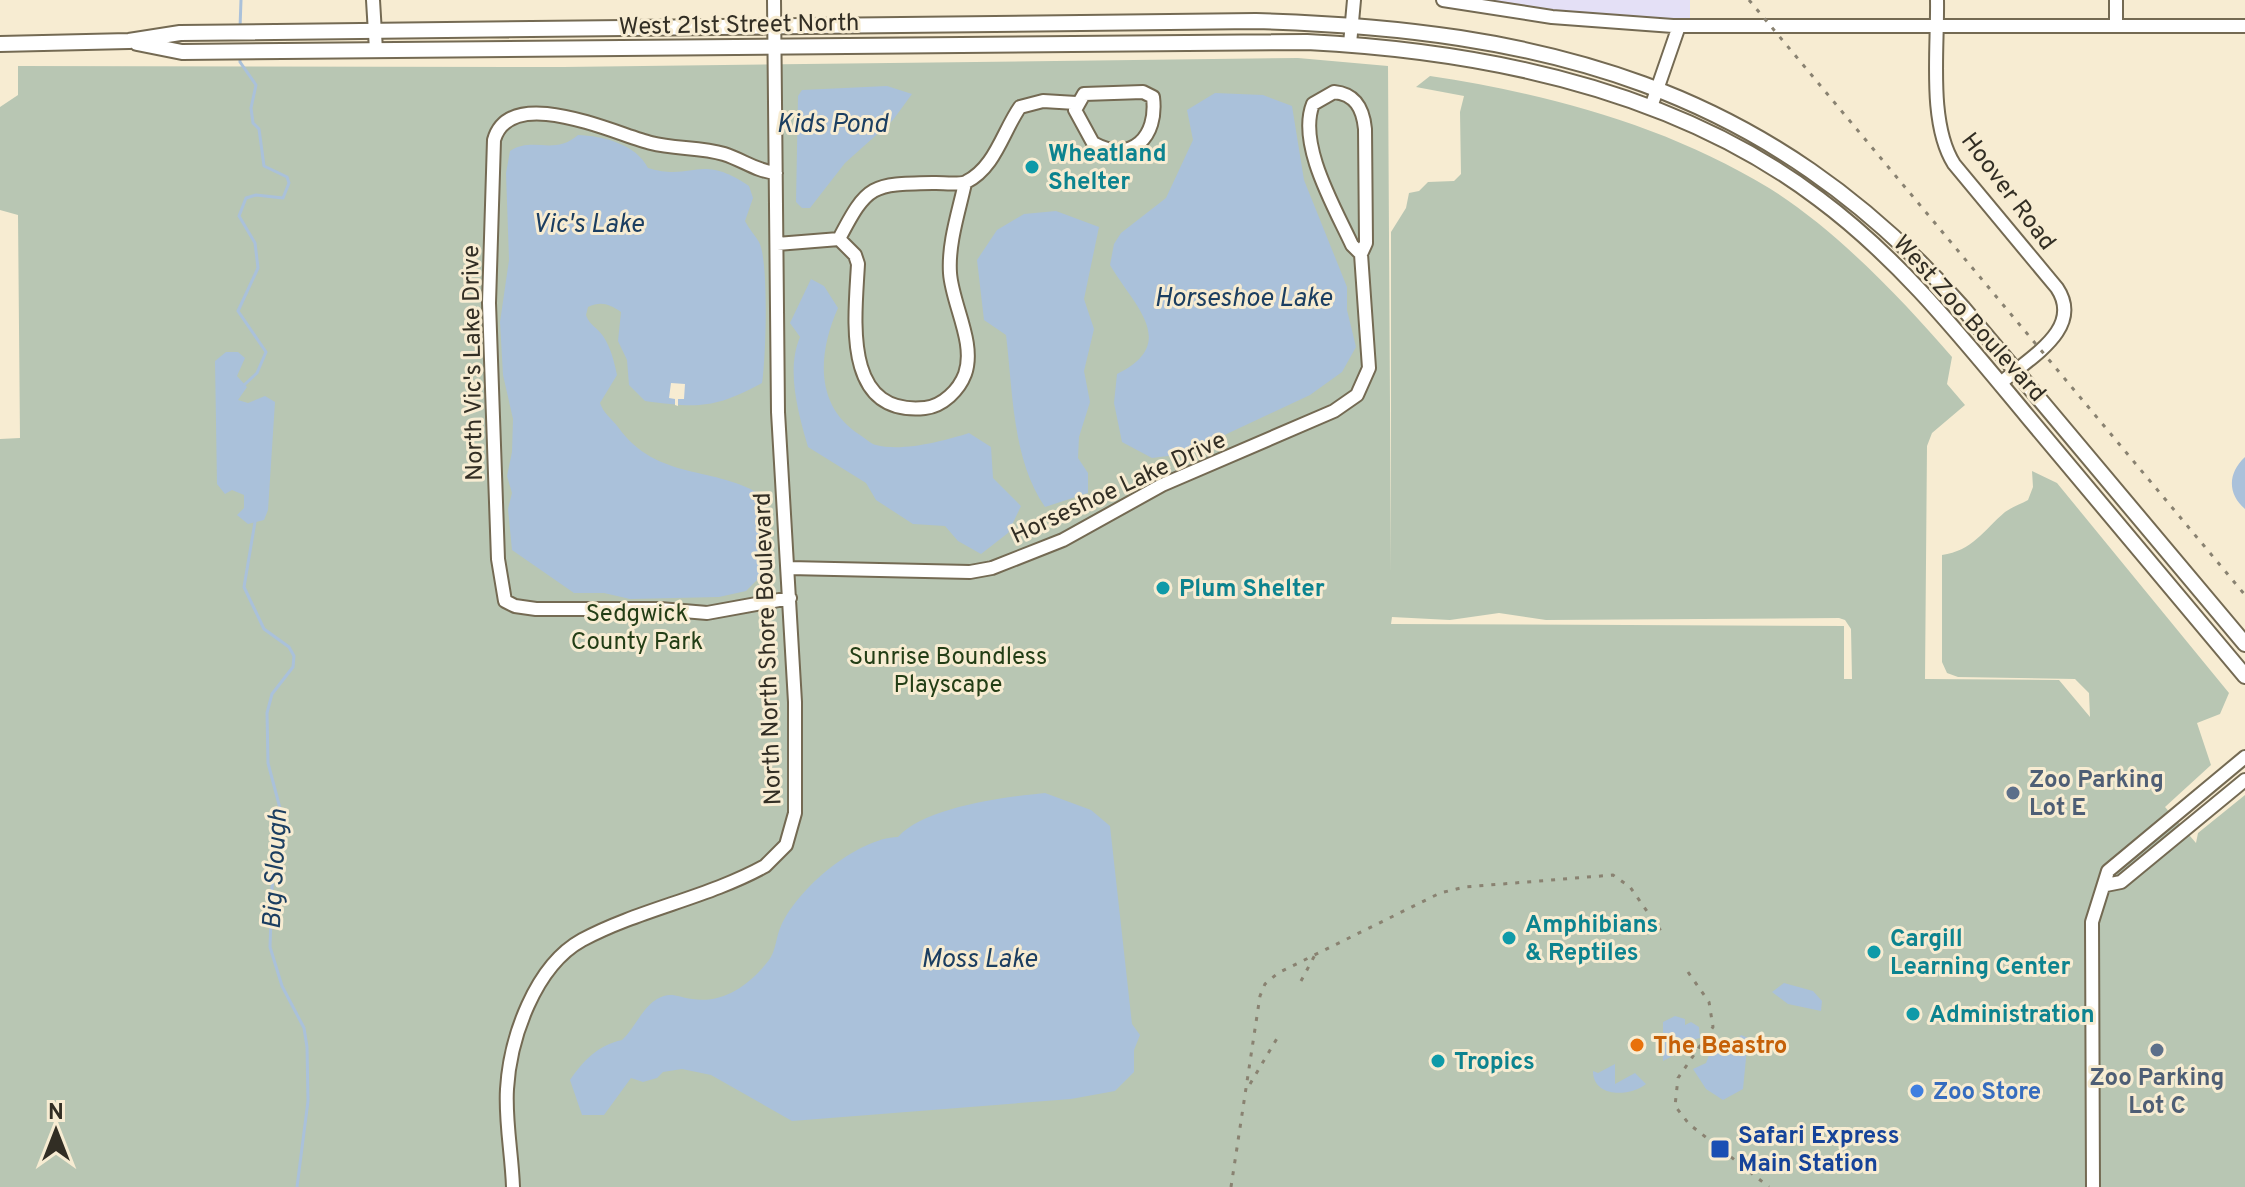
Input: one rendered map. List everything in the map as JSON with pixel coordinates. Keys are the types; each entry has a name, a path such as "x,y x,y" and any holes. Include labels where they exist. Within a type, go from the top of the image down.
{"main road":[{"name":"West 21st Street North","path":"0,44 129,41 180,33 284,31 1256,21 1352,24"},
{"name":"West Zoo Boulevard","path":"1352,24 1522,50 1658,88 1756,135 1837,188 1919,258 2245,644"},
{"name":"West 21st Street North","path":"129,41 182,52 1216,41 1350,44"},
{"name":"West Zoo Boulevard","path":"1350,44 1512,68 1651,107 1747,152 1840,215 1909,278 2245,676"}],"street":[{"path":"373,0 376,50"},
{"name":"North North Shore Boulevard","path":"513,1187 507,1109 509,1070 522,1022 549,972 582,941 756,871 786,845 795,813 789,568 778,412 774,0"},
{"path":"1350,44 1354,0"},
{"path":"1443,0 1552,17 1679,26 2245,26"},
{"name":"Hoover Road","path":"1937,0 1943,143 1954,164 2061,294 2065,308 2062,325 2000,384"},
{"path":"2116,0 2116,25"},
{"path":"1651,107 1679,26"},
{"path":"1143,92 1153,97 1151,131 1138,144 1110,150 1093,143 1087,136 1075,110 1076,103 1084,94 1143,92"},
{"name":"Horseshoe Lake Drive","path":"789,568 970,572 992,568 1063,540 1162,485 1209,468 1334,411 1357,395 1369,368 1361,254 1366,243 1364,119 1354,99 1334,92 1313,104 1309,119 1312,143 1320,174 1352,245 1361,254"},
{"path":"839,239 859,199 866,194 894,184 965,183 990,162 1005,129 1020,107 1043,101 1076,103"},
{"name":"North Vic's Lake Drive","path":"776,173 761,172 723,153 650,143 573,117 517,116 501,124 494,140 489,303 492,424 498,559 505,601 536,609 707,613 790,598"},
{"path":"777,244 839,239 855,255 858,264 857,335 865,384 887,403 917,408 941,403 960,384 968,360 950,270 965,183"},
{"path":"2093,1187 2092,922 2095,904 2106,885 2108,871 2245,757"},
{"path":"2106,885 2121,882 2245,780"}],"shaded area":[{"path":"1482,0 1690,0 1690,20 1570,13"}],"green space":[{"name":"Sedgwick County Park","path":"1298,58 1388,66 1391,574 1391,232 1406,208 1409,193 1419,191 1428,182 1454,181 1461,174 1460,112 1464,96 1416,87 1430,76 1519,92 1605,115 1689,146 1769,188 1843,244 1912,312 1952,357 1947,384 1965,405 1932,433 1927,446 1925,679 2059,680 2090,717 2089,693 2075,679 1958,677 1947,673 1942,662 1942,555 1970,544 2005,512 2028,500 2033,487 2032,471 2057,483 2229,693 2220,714 2197,723 2211,765 2165,807 2196,843 2198,833 2245,795 2245,1187 0,1187 0,439 20,438 18,215 0,210 0,107 18,95 18,66 563,67","holes":["1499,613 1546,620 1839,618 1845,620 1851,629 1852,679 1844,679 1844,626 1391,624 1392,617 1450,620"]}],"water":[{"name":"Kids Pond","path":"887,86 912,94 893,120 845,163 810,208 802,208 796,202 798,96 802,90"},
{"name":"Horseshoe Lake","path":"1215,93 1263,95 1292,106 1304,180 1347,287 1347,310 1356,347 1342,372 1310,395 1184,454 1152,458 1122,442 1114,403 1117,374 1136,362 1146,350 1149,337 1139,309 1110,265 1114,244 1121,233 1166,198 1193,140 1187,110"},
{"name":"Vic's Lake","path":"578,135 598,137 627,147 648,168 676,172 719,171 749,186 753,198 745,221 759,242 764,268 765,354 762,383 731,398 705,404 645,401 629,385 627,360 618,341 621,312 609,305 597,304 588,307 586,315 606,341 617,375 600,403 634,445 669,465 728,480 766,498 762,575 746,591 719,597 630,599 604,593 574,593 512,550 508,509 512,493 507,476 512,452 513,419 503,375 500,322 509,260 506,173 510,151 527,145 560,144"},
{"name":"Horseshoe Lake","path":"1056,211 1099,227 1084,299 1094,329 1084,371 1090,402 1079,437 1078,458 1088,473 1088,493 1045,507 1034,488 1020,447 1006,335 984,320 977,260 997,230 1024,214"},
{"path":"811,279 824,286 838,308 827,343 824,378 834,409 845,423 872,443 886,447 923,445 969,433 991,447 993,478 1021,506 1008,533 981,554 958,541 945,526 913,524 876,500 866,483 808,447 797,406 794,377 800,337 790,323"},
{"path":"226,352 238,352 245,358 237,376 247,387 238,400 248,403 265,396 275,402 268,510 264,520 248,524 237,515 244,508 244,495 232,490 225,494 217,484 215,361"},
{"path":"2245,457 2245,509 2235,496 2232,483 2235,470"},
{"name":"Moss Lake","path":"1045,793 1091,810 1110,826 1132,1024 1140,1035 1134,1050 1134,1072 1115,1091 1071,1099 792,1121 711,1075 682,1069 663,1072 657,1078 643,1082 631,1078 604,1115 582,1115 570,1080 586,1060 598,1050 622,1040 647,1007 662,997 714,999 744,985 771,956 781,926 800,897 847,856 865,846 898,837 910,827 946,811"},
{"path":"1784,983 1813,991 1822,1001 1821,1011 1788,1004 1772,992"},
{"path":"1675,1016 1685,1019 1685,1025 1691,1022 1699,1027 1700,1038 1688,1041 1678,1053 1663,1061 1663,1022"},
{"path":"1741,1035 1748,1038 1743,1089 1723,1100 1706,1089 1693,1069 1706,1063 1711,1050 1726,1056"},
{"path":"1615,1064 1615,1084 1635,1073 1646,1084 1622,1093 1599,1086 1593,1071 1598,1073"}],"pier":[{"path":"671,383 685,384 684,399 678,399 678,406 675,399 669,398"}],"waterway":[{"name":"Big Slough","path":"240,28 241,0"},
{"name":"Big Slough","path":"240,56 240,62 256,85 251,108 253,123 259,129 264,166 287,177 289,183 283,198 256,195 246,198 239,216 255,243 258,268 238,311 266,352 257,373 244,385"},
{"name":"Big Slough","path":"255,522 244,587 264,629 289,647 294,656 293,667 272,694 267,713 268,763 281,812 272,888 270,947 282,986 304,1028 307,1047 308,1101 297,1187"}],"railway":[{"path":"1749,0 2245,595"},
{"path":"1231,1187 1260,996 1265,984 1278,973 1440,893 1465,887 1613,875 1630,887 1663,934"},
{"path":"1301,981 1316,953"},
{"path":"1688,972 1709,1002 1713,1027 1678,1078 1675,1106 1689,1124 1769,1187"},
{"path":"1250,1084 1279,1035"}],"place":[{"name":"Wheatland Shelter","path":"1032,167"},
{"name":"Plum Shelter","path":"1163,588"},
{"name":"Zoo Parking Lot E","path":"2013,793"},
{"name":"Amphibians & Reptiles","path":"1509,938"},
{"name":"Cargill Learning Center","path":"1874,952"},
{"name":"Administration","path":"1913,1014"},
{"name":"The Beastro","path":"1637,1045"},
{"name":"Zoo Parking Lot C","path":"2157,1050"},
{"name":"Tropics","path":"1438,1061"},
{"name":"Zoo Store","path":"1917,1091"},
{"name":"Safari Express Main Station","path":"1720,1149"}],"park label":[{"name":"Sunrise Boundless Playscape","path":"948,670"}]}
